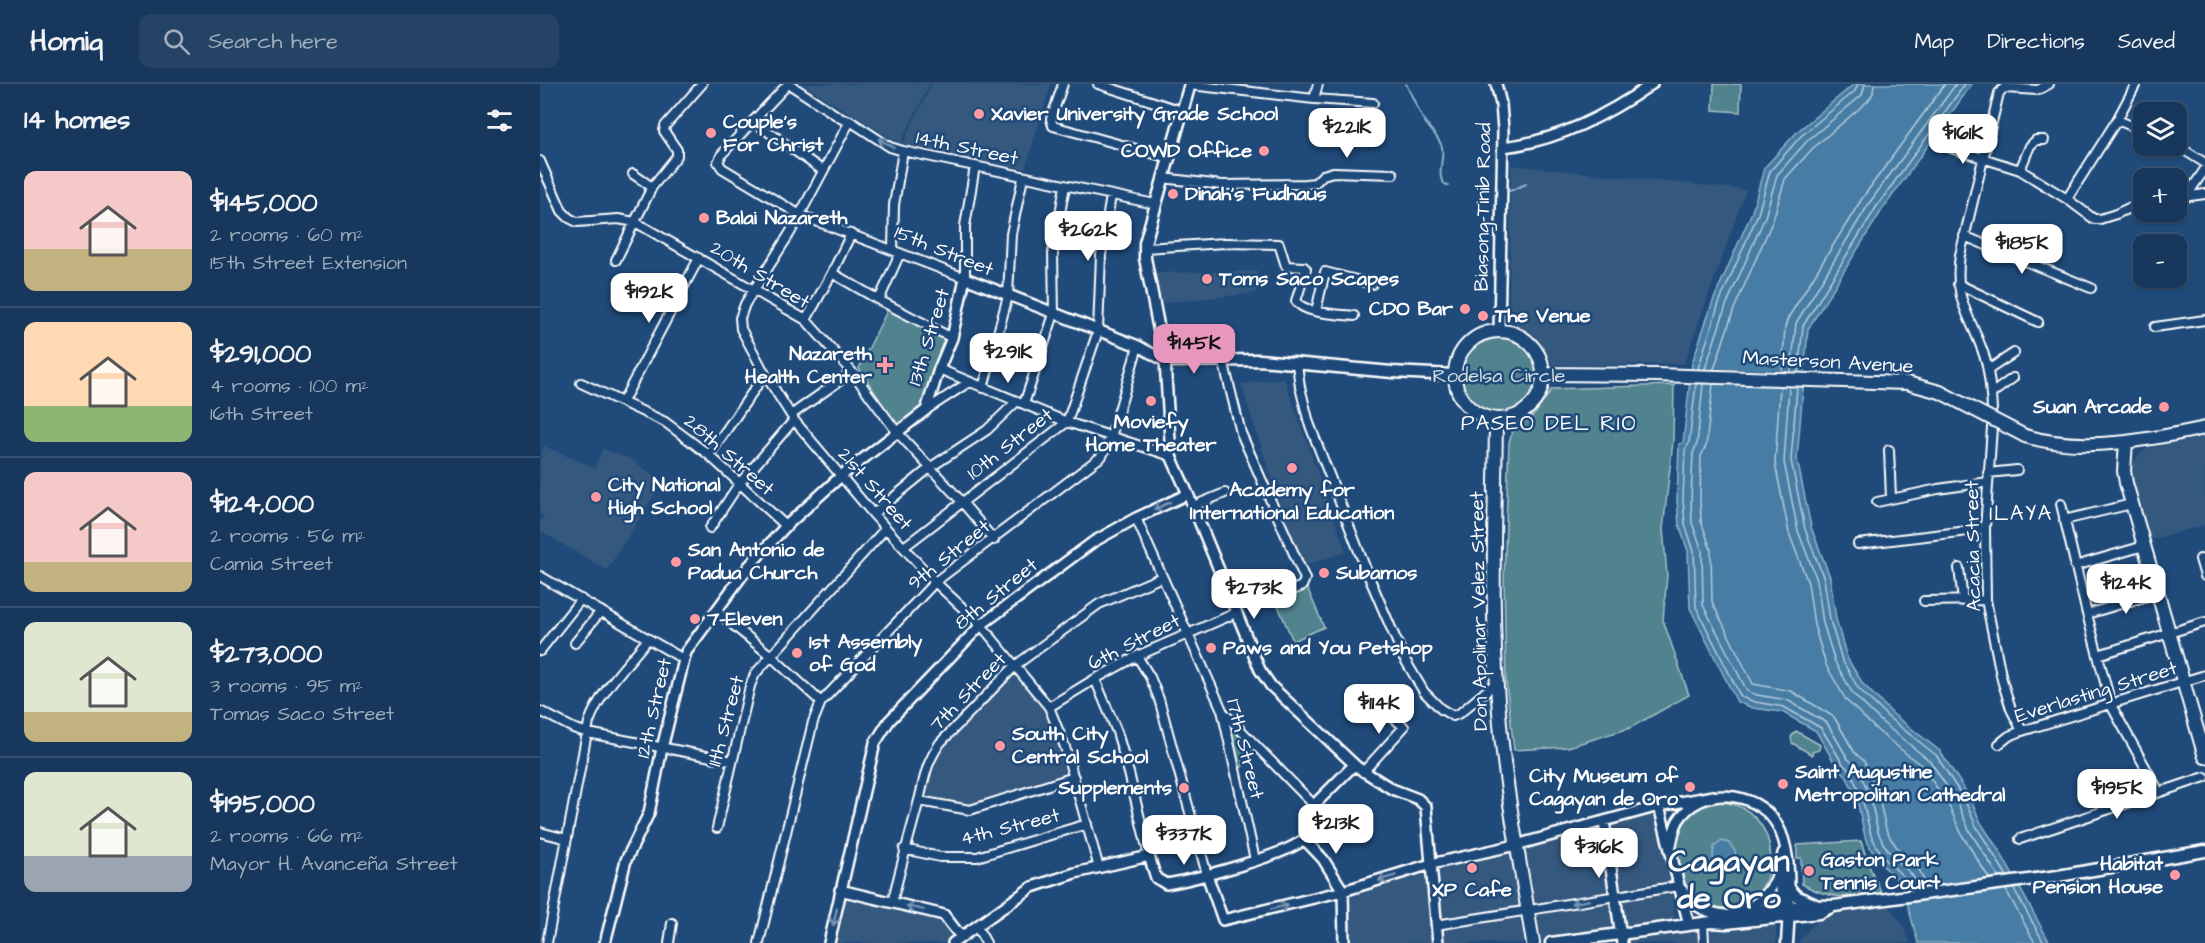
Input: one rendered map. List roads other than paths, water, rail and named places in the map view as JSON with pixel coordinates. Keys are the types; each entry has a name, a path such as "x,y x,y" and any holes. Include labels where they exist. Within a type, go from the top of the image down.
{"main road":[{"path":"1190,84 1144,248 1165,361 1260,360 1454,375"},
{"path":"1499,331 1518,335 1530,343 1538,354 1544,374 1540,393 1528,409 1511,418 1496,420 1479,415 1464,403 1454,375 1458,357 1466,345 1483,333 1499,331"},
{"name":"Masterson Avenue","path":"1544,374 1907,383 1940,392 2025,435 2062,443 2149,440 2205,428"},
{"name":"Don Apolinar Velez Street","path":"1496,420 1494,599 1497,682 1502,746 1533,943"},
{"path":"2126,442 2124,471 2132,504 2205,757"},
{"path":"1707,923 1731,914 1819,913 1834,906 1860,901 2058,876 2205,851"},
{"path":"1789,888 1796,896 1817,905"},
{"path":"1551,943 1621,938 1689,925 1726,923 1817,905 1834,906"},
{"path":"1780,943 1785,913"},
{"path":"1785,913 1787,943"}],"street":[{"path":"616,260 652,187 677,156 677,150 664,131 665,126 702,84"},
{"path":"789,84 753,122 822,170"},
{"name":"14th Street","path":"789,84 890,147 1023,178 1155,204"},
{"path":"1063,84 1051,119 1053,126 1169,158"},
{"path":"1098,84 1182,111"},
{"path":"1190,84 1314,99 1373,103"},
{"path":"1314,99 1318,84"},
{"name":"Biasong-Tinib Road","path":"1496,84 1502,111 1503,147 1499,331"},
{"path":"1503,147 1547,138 1589,122 1652,84"},
{"path":"1992,409 1988,370 1981,348 1965,314 1958,284 1964,236 2001,89 2038,90 2049,84"},
{"path":"2067,199 2117,120 2136,84"},
{"path":"2117,120 2133,127"},
{"name":"21st Street","path":"850,121 800,215 754,289 742,312 740,324 765,374 792,417 873,514 935,582 981,625 1049,707 1065,747 1099,868"},
{"name":"15th Street","path":"753,122 722,154 718,162 722,168 800,215 1138,346 1165,361"},
{"path":"2020,170 2030,146 2036,140 2044,140"},
{"path":"1951,148 2020,170 2067,199 2091,218 2097,219 2116,214 2133,206"},
{"path":"879,300 897,251 894,205 903,151"},
{"path":"2187,152 2205,163"},
{"path":"540,161 562,210 568,218 577,222 618,219 634,222"},
{"name":"13th Street","path":"926,410 952,338 965,278 965,226 975,166"},
{"path":"2187,195 2205,169"},
{"path":"1162,178 1222,185 1312,184 1325,174 1343,172 1393,174"},
{"path":"633,174 652,187"},
{"path":"983,388 1008,296 1011,234 1023,178"},
{"path":"873,514 931,467 987,430 1020,402 1054,314 1053,252 1065,186"},
{"path":"2187,196 2205,194"},
{"name":"10th Street","path":"904,547 1068,422 1098,331 1101,255 1111,196"},
{"name":"20th Street","path":"634,222 806,320 852,372 897,432 931,467 994,540"},
{"path":"806,320 851,234"},
{"path":"1964,236 2091,288"},
{"path":"1144,248 1225,243 1274,243 1281,247 1286,266 1304,267 1305,269 1296,301 1299,306 1316,311 1354,316"},
{"path":"623,401 699,258"},
{"path":"1316,311 1325,272 1372,284"},
{"path":"832,273 952,338"},
{"path":"1958,284 2038,322"},
{"path":"2155,327 2205,320"},
{"name":"9th Street","path":"759,943 813,722 821,702 935,582 994,540 1102,456 1111,437 1138,346"},
{"path":"1988,370 2014,353"},
{"path":"1223,360 1241,433 1305,579 1302,586 1276,597"},
{"path":"1165,361 1171,456 1260,670 1271,687 1354,765 1424,804 1427,812 1438,943"},
{"path":"1297,364 1309,423 1369,577 1410,669 1424,692 1441,709 1453,716 1460,713 1497,682"},
{"path":"939,369 1068,422 1171,456"},
{"path":"710,528 739,484 792,417 852,372"},
{"path":"709,455 765,374"},
{"path":"1991,394 2013,378"},
{"name":"12th Street","path":"605,943 627,860 649,813 683,659 691,643 749,566 786,526 841,476 926,410 969,382"},
{"name":"28th Street","path":"581,383 665,422 709,455 786,526"},
{"name":"Acacia Street","path":"1992,427 1985,529 1986,600 2002,680 2011,709 2022,731"},
{"path":"1889,450 1891,498"},
{"path":"1988,473 2017,470"},
{"path":"1877,502 1987,482"},
{"path":"1193,506 1225,493"},
{"name":"8th Street","path":"829,943 875,743 889,721 981,625 1093,542 1136,518 1188,494"},
{"path":"2061,504 2086,614 2111,705 2159,792"},
{"path":"2064,520 2132,504"},
{"name":"17th Street","path":"1136,518 1222,711 1255,860"},
{"name":"11th Street","path":"717,828 750,686 755,674 886,528"},
{"path":"1858,543 1985,529"},
{"path":"2075,566 2144,546"},
{"path":"2200,559 2205,576"},
{"path":"1959,568 1963,601"},
{"path":"540,576 683,659"},
{"name":"7th Street","path":"892,903 927,766 940,743 1016,665 1099,604 1162,577"},
{"path":"2086,614 2158,592"},
{"path":"540,651 581,599"},
{"path":"1924,601 1986,600"},
{"path":"716,610 821,702"},
{"path":"575,643 601,611"},
{"name":"6th Street","path":"1049,707 1137,656 1236,612"},
{"path":"2098,655 2205,622"},
{"path":"548,943 594,708 614,679 648,639"},
{"path":"1137,656 1150,677 1159,699 1207,874 1223,920 1343,891 1431,864 1516,845 1659,806 1726,795 1741,798 1763,809 1777,825 1788,865 1789,888 1785,913"},
{"name":"Everlasting Street","path":"1999,744 2009,736 2022,731 2205,675"},
{"path":"1095,679 1117,732 1154,874 1157,881 1166,884 1207,874 1290,848 1304,839 1316,818 1314,805 1222,711"},
{"path":"1359,713 1372,705 1379,705 1384,707 1404,727 1363,771"},
{"path":"540,711 588,733 732,761"},
{"path":"1314,805 1354,765"},
{"path":"919,801 970,810 1074,777"},
{"path":"2020,839 2205,777"},
{"path":"1670,851 1675,828 1681,818 1692,807 1713,796"},
{"path":"1659,806 1689,925"},
{"path":"1604,821 1621,938"},
{"name":"4th Street","path":"904,849 940,857 977,857 1087,824"},
{"path":"540,832 567,839"},
{"path":"1304,839 1323,859 1343,891 1344,943"},
{"path":"1679,886 1698,907 1711,913 1731,914 1765,897 1773,886 1781,865 1784,848"},
{"path":"840,890 944,915 957,940 1032,887 1064,876 1149,856"},
{"path":"1781,865 1785,913"},
{"path":"1436,925 1679,886"},
{"path":"669,943 672,923"},
{"path":"1704,943 1707,923"},
{"path":"977,927 986,943"}],"water":[{"path":"1854,84 1972,84 1882,210 1808,329 1797,459 1811,527 1830,577 1836,619 1847,658 1863,684 1893,714 1940,751 1969,796 1981,823 2000,852 2050,943 1918,943 1902,884 1881,864 1872,851 1865,837 1852,788 1816,731 1782,712 1753,708 1737,702 1690,608 1688,551 1679,525 1677,500 1679,444 1683,443 1692,363 1713,301 1752,212 1764,168 1797,132"},
{"path":"1722,841 1729,843 1735,851 1736,861 1728,870 1716,866 1713,857 1714,847"}],"waterway":[{"path":"1406,84 1423,119 1441,143 1443,152 1441,175 1444,183 1449,186"},
{"path":"1510,191 1526,184"}],"place":[{"name":"Xavier University Grade School","path":"979,114"},
{"name":"Couple's For Christ","path":"711,133"},
{"name":"COWD Office","path":"1264,151"},
{"name":"Dinah's Fudhaus","path":"1173,194"},
{"name":"Balai Nazareth","path":"704,218"},
{"name":"Toms Saco Scapes","path":"1207,279"},
{"name":"CDO Bar","path":"1465,309"},
{"name":"The Venue","path":"1483,316"},
{"name":"Nazareth Health Center","path":"885,365"},
{"name":"Moviefy Home Theater","path":"1151,401"},
{"name":"Suan Arcade","path":"2164,407"},
{"name":"Academy for International Education","path":"1292,468"},
{"name":"City National High School","path":"596,497"},
{"name":"San Antonio de Padua Church","path":"676,562"},
{"name":"Subamos","path":"1324,573"},
{"name":"7-Eleven","path":"695,619"},
{"name":"Paws and You Petshop","path":"1211,648"},
{"name":"1st Assembly of God","path":"797,653"},
{"name":"South City Central School","path":"1000,746"},
{"name":"Saint Augustine Metropolitan Cathedral","path":"1783,784"},
{"name":"City Museum of Cagayan de Oro","path":"1690,787"},
{"name":"Supplements","path":"1184,788"},
{"name":"XP Cafe","path":"1472,868"},
{"name":"Gaston Park Tennis Court","path":"1809,871"},
{"name":"Habitat Pension House","path":"2175,875"}],"district":[{"name":"PASEO DEL RIO","path":"1549,423"},
{"name":"ILAYA","path":"2021,513"},
{"name":"Cagayan de Oro","path":"1729,880"}],"park label":[{"name":"Rodelsa Circle","path":"1499,376"}]}
